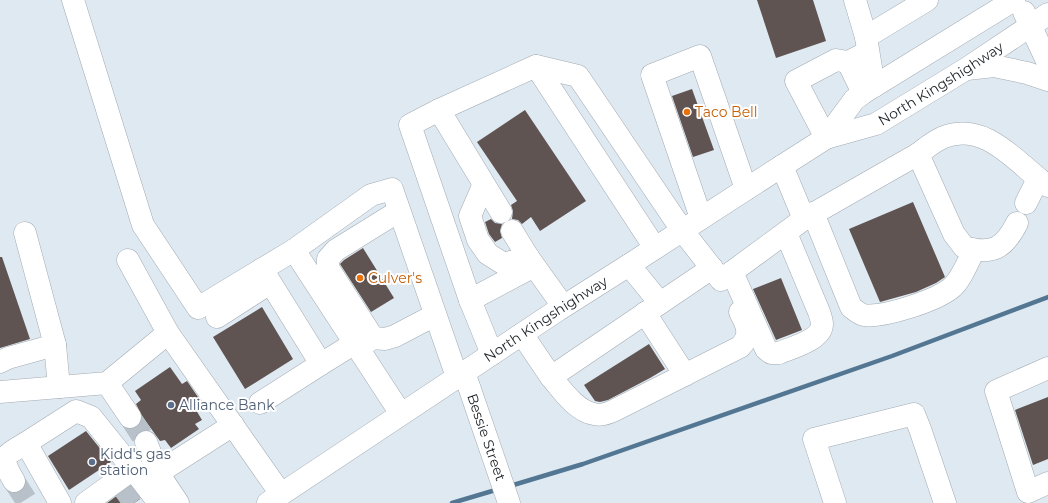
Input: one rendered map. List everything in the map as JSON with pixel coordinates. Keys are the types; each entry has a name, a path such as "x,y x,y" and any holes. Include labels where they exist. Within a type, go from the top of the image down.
{"main road":[{"path":"73,0 143,225 198,308 266,276"},
{"path":"855,0 867,45 868,89"},
{"name":"North Kingshighway","path":"826,138 854,100 868,89 1014,0"},
{"path":"1017,0 1040,20 1048,63"},
{"path":"848,62 912,4"},
{"name":"North Kingshighway","path":"274,499 563,306 826,138 876,124 966,69 1040,20"},
{"path":"701,218 652,75 700,56 746,189"},
{"path":"826,138 796,81 836,60 848,62 868,89"},
{"path":"536,66 655,248"},
{"path":"492,354 470,300 410,126 438,110 536,66 578,76 682,230 721,274 766,349 771,352 779,353 810,341 821,330 822,324 820,312 786,233"},
{"path":"966,69 994,66 1027,73 1048,80"},
{"path":"438,110 500,212"},
{"path":"551,377 652,308 721,274 786,233 808,216 918,154 944,137 965,133 977,135 993,142 1043,182 1026,203"},
{"path":"918,154 954,234 964,247 982,251 993,249 1010,238 1016,223"},
{"path":"782,166 808,216 851,307 856,312 864,315 876,314 918,305 937,297 950,289 956,282 974,250"},
{"path":"484,186 470,216 478,240 488,254 504,264 531,261"},
{"name":"Bessie Street","path":"294,250 371,195 392,189 435,315 497,465 509,503"},
{"path":"400,211 336,250 328,259 328,268 362,343 401,414"},
{"path":"512,231 563,306"},
{"path":"25,233 55,345 64,387 76,411 91,417 125,480 154,501"},
{"path":"217,317 266,276 294,250 362,343"},
{"path":"128,260 168,333 233,425 274,499"},
{"path":"470,300 531,261"},
{"path":"629,265 685,375"},
{"path":"522,334 551,377 580,408 595,415 604,414 616,410 740,347 744,343 748,330 746,322 721,274"},
{"path":"266,276 321,364"},
{"path":"260,403 321,364 362,343 395,336 435,315"},
{"path":"0,392 107,383 168,333"},
{"path":"0,362 8,358 55,345"},
{"path":"1048,368 996,391 1028,492 1048,483"},
{"path":"107,383 130,417"},
{"path":"14,481 6,466 5,458 8,453 76,411"},
{"path":"835,503 814,439 914,414 945,503"},
{"path":"158,473 233,425"},
{"path":"146,442 158,473 178,503"},
{"path":"26,443 60,503"},
{"path":"97,499 125,480"}],"building":[{"path":"757,0 813,0 826,41 776,58"},
{"name":"Taco Bell","path":"692,89 714,150 693,157 672,96"},
{"path":"525,110 586,201 540,231 531,217 522,224 518,220 512,219 513,211 511,205 517,201 477,142"},
{"path":"913,202 945,277 916,292 880,302 849,229"},
{"path":"491,219 495,223 502,224 500,231 502,238 495,242 489,234 485,222"},
{"name":"Culver's","path":"363,248 394,298 371,312 340,264"},
{"path":"0,257 2,257 30,339 0,348"},
{"path":"781,278 802,330 776,340 753,289"},
{"path":"262,307 293,359 245,389 213,337"},
{"path":"649,344 665,369 608,400 600,402 595,401 584,385"},
{"path":"170,367 182,384 187,381 200,400 193,405 202,420 195,424 199,429 171,448 165,440 160,441 142,416 136,404 141,400 135,391"},
{"path":"1048,397 1048,459 1033,465 1015,410"},
{"path":"86,431 111,462 69,490 48,456"},
{"path":"130,486 140,499 134,503 107,503"}],"waterway":[{"path":"510,486 583,464 892,356 1048,297"},
{"path":"452,503 499,489"}],"tunnel":[{"path":"130,417 146,442"},
{"path":"14,481 28,503"},
{"path":"124,489 134,503"}],"place":[{"name":"Taco Bell","path":"687,112"},
{"name":"Culver's","path":"360,278"},
{"name":"Alliance Bank","path":"171,405"},
{"name":"Kidd's gas station","path":"92,462"}]}
